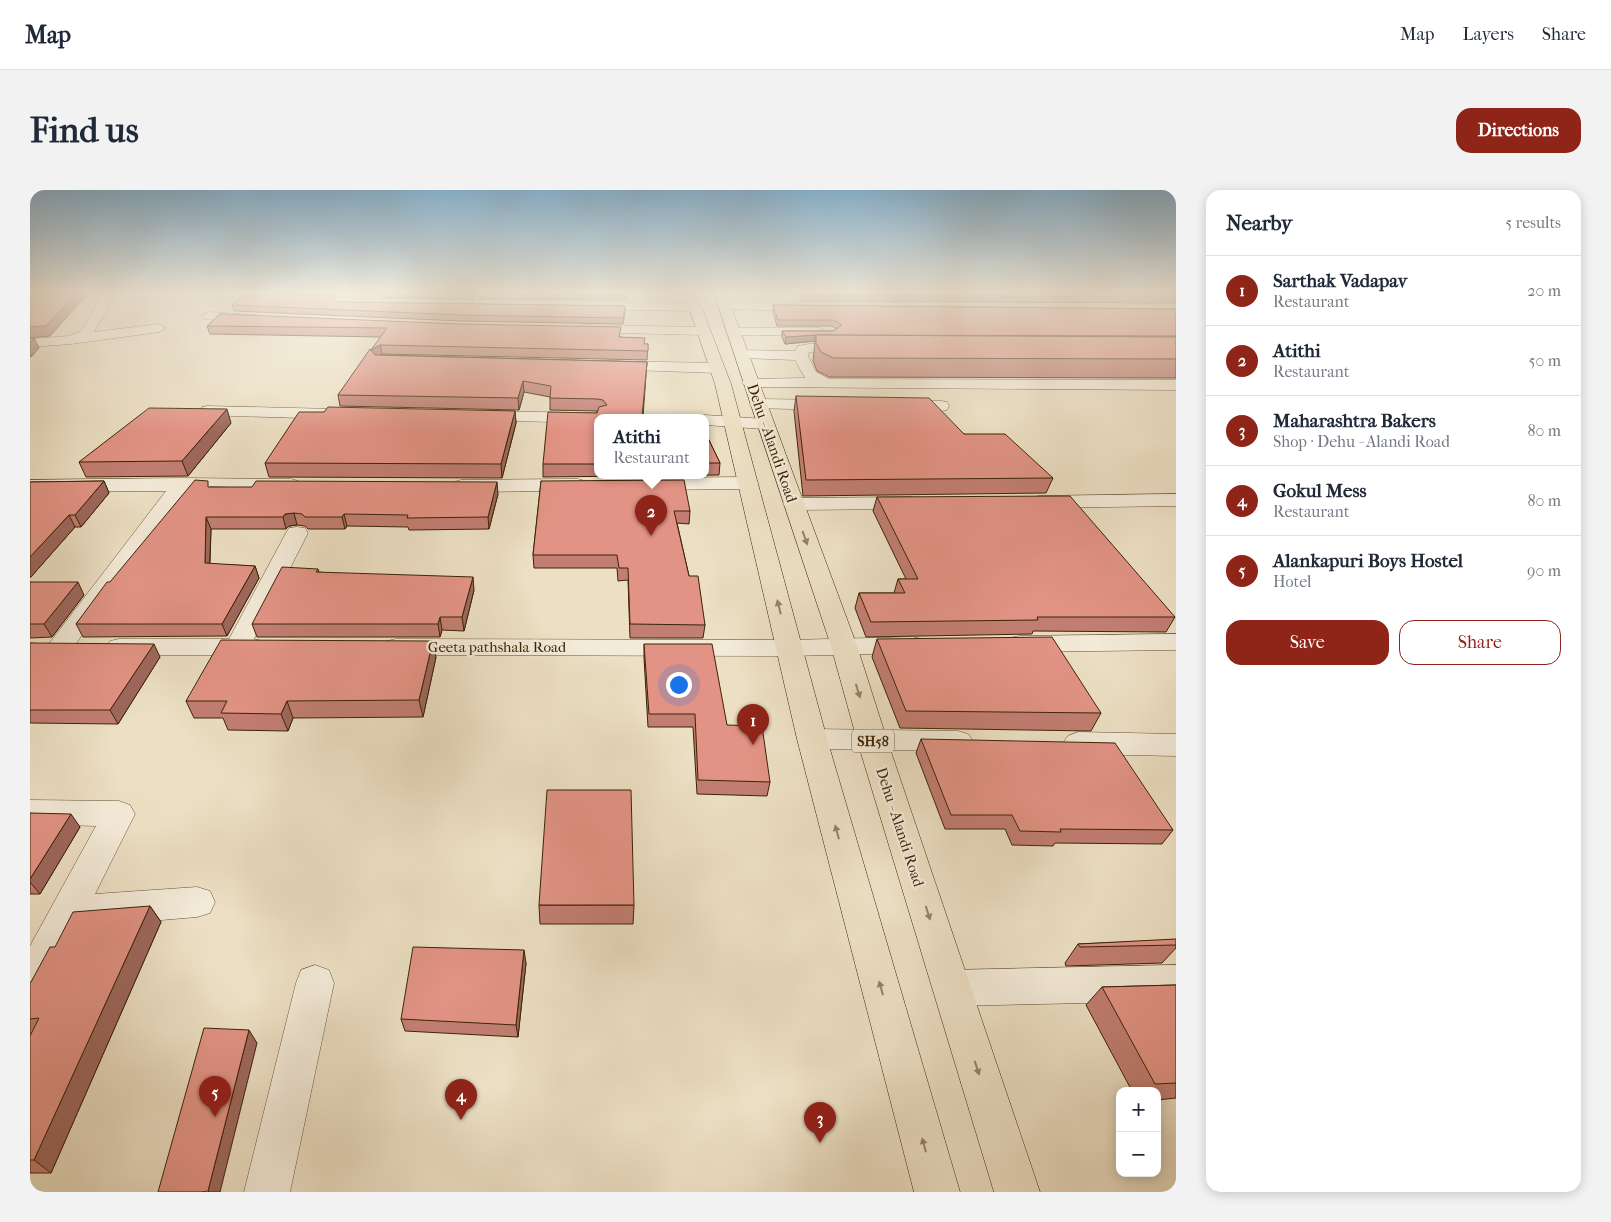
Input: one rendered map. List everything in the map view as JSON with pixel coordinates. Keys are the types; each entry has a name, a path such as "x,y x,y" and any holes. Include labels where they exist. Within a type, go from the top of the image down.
{"main road":[{"name":"Dehu - Alandi Road","path":"726,340 718,421 748,483 812,740 937,1192"},
{"name":"Dehu - Alandi Road","path":"731,340 758,403 844,646 872,740 1017,1192"}],"street":[{"path":"30,343 60,340"},
{"path":"598,366 695,340"},
{"path":"753,340 801,356"},
{"path":"864,348 809,348 803,349 801,356 812,378 817,382 825,383 1176,385"},
{"path":"718,421 758,403 825,383"},
{"path":"758,403 845,405"},
{"path":"883,406 941,406"},
{"path":"208,411 348,414"},
{"path":"458,416 594,418"},
{"path":"631,484 748,483"},
{"path":"182,484 49,647 277,647"},
{"path":"447,486 593,484"},
{"path":"30,486 310,485"},
{"path":"1019,502 1176,500"},
{"path":"793,504 930,502"},
{"path":"237,647 297,533"},
{"path":"1000,644 1176,642"},
{"name":"Geeta pathshala Road","path":"375,647 789,648 932,645"},
{"path":"812,740 980,742"},
{"path":"1049,743 1176,745"},
{"path":"30,812 119,814 30,984"},
{"path":"68,912 197,902"},
{"path":"267,1192 315,983"},
{"path":"952,988 1176,983"}],"building":[{"path":"378,340 645,340 644,344 648,344 648,351 380,345 371,350"},
{"path":"816,340 1176,340 1176,359 833,358 821,352"},
{"path":"370,349 375,355 647,362 642,414 594,414 594,464 543,464 548,412 597,413 599,407 607,405 603,400 550,398 551,386 523,381 518,398 338,395"},
{"path":"796,396 929,398 964,434 1005,434 1053,478 806,480"},
{"path":"328,407 515,411 501,464 265,463 299,412 324,412"},
{"path":"149,408 227,409 182,461 79,462"},
{"path":"709,440 720,463 709,463"},
{"path":"195,480 208,481 208,487 252,487 256,481 497,482 488,517 407,518 408,515 344,514 342,517 305,517 302,514 294,513 285,514 283,517 206,517 205,563 255,566 222,624 76,624 107,582 110,582"},
{"path":"684,480 690,511 674,511 689,576 698,576 705,625 630,624 628,568 619,568 617,555 533,555 541,481"},
{"path":"104,481 75,515 69,515 30,557 30,482"},
{"path":"1070,496 1175,617 1037,617 1038,620 871,622 859,593 905,593 898,579 918,579 877,497"},
{"path":"282,567 318,569 316,572 473,577 462,617 440,617 438,624 252,624"},
{"path":"30,582 78,582 44,624 30,624"},
{"path":"1052,637 1101,713 906,711 877,639"},
{"path":"221,640 433,641 419,700 287,701 281,714 221,713 227,701 186,701"},
{"path":"30,643 154,644 110,710 30,710"},
{"path":"644,644 712,644 727,725 762,726 770,782 698,780 695,714 649,714"},
{"path":"921,739 1115,743 1173,830 1060,829 1061,832 1020,831 1012,815 951,815"},
{"path":"547,790 631,790 634,905 539,905"},
{"path":"30,813 71,814 30,879"},
{"path":"150,906 34,1160 30,1160 30,1036 39,1018 30,1019 30,983 50,947 55,947 73,912"},
{"path":"1176,939 1176,945 1080,947 1078,944"},
{"path":"413,947 524,950 516,1025 401,1019"},
{"path":"1176,985 1176,1083 1155,1084 1102,987"},
{"path":"204,1028 249,1030 208,1191 158,1192"}],"place":[{"name":"Atithi","path":"651,536"},
{"name":"Sarthak Vadapav","path":"753,745"},
{"name":"Alankapuri Boys Hostel","path":"215,1117"},
{"name":"Gokul Mess","path":"461,1120"},
{"name":"Maharashtra Bakers","path":"820,1143"}]}
